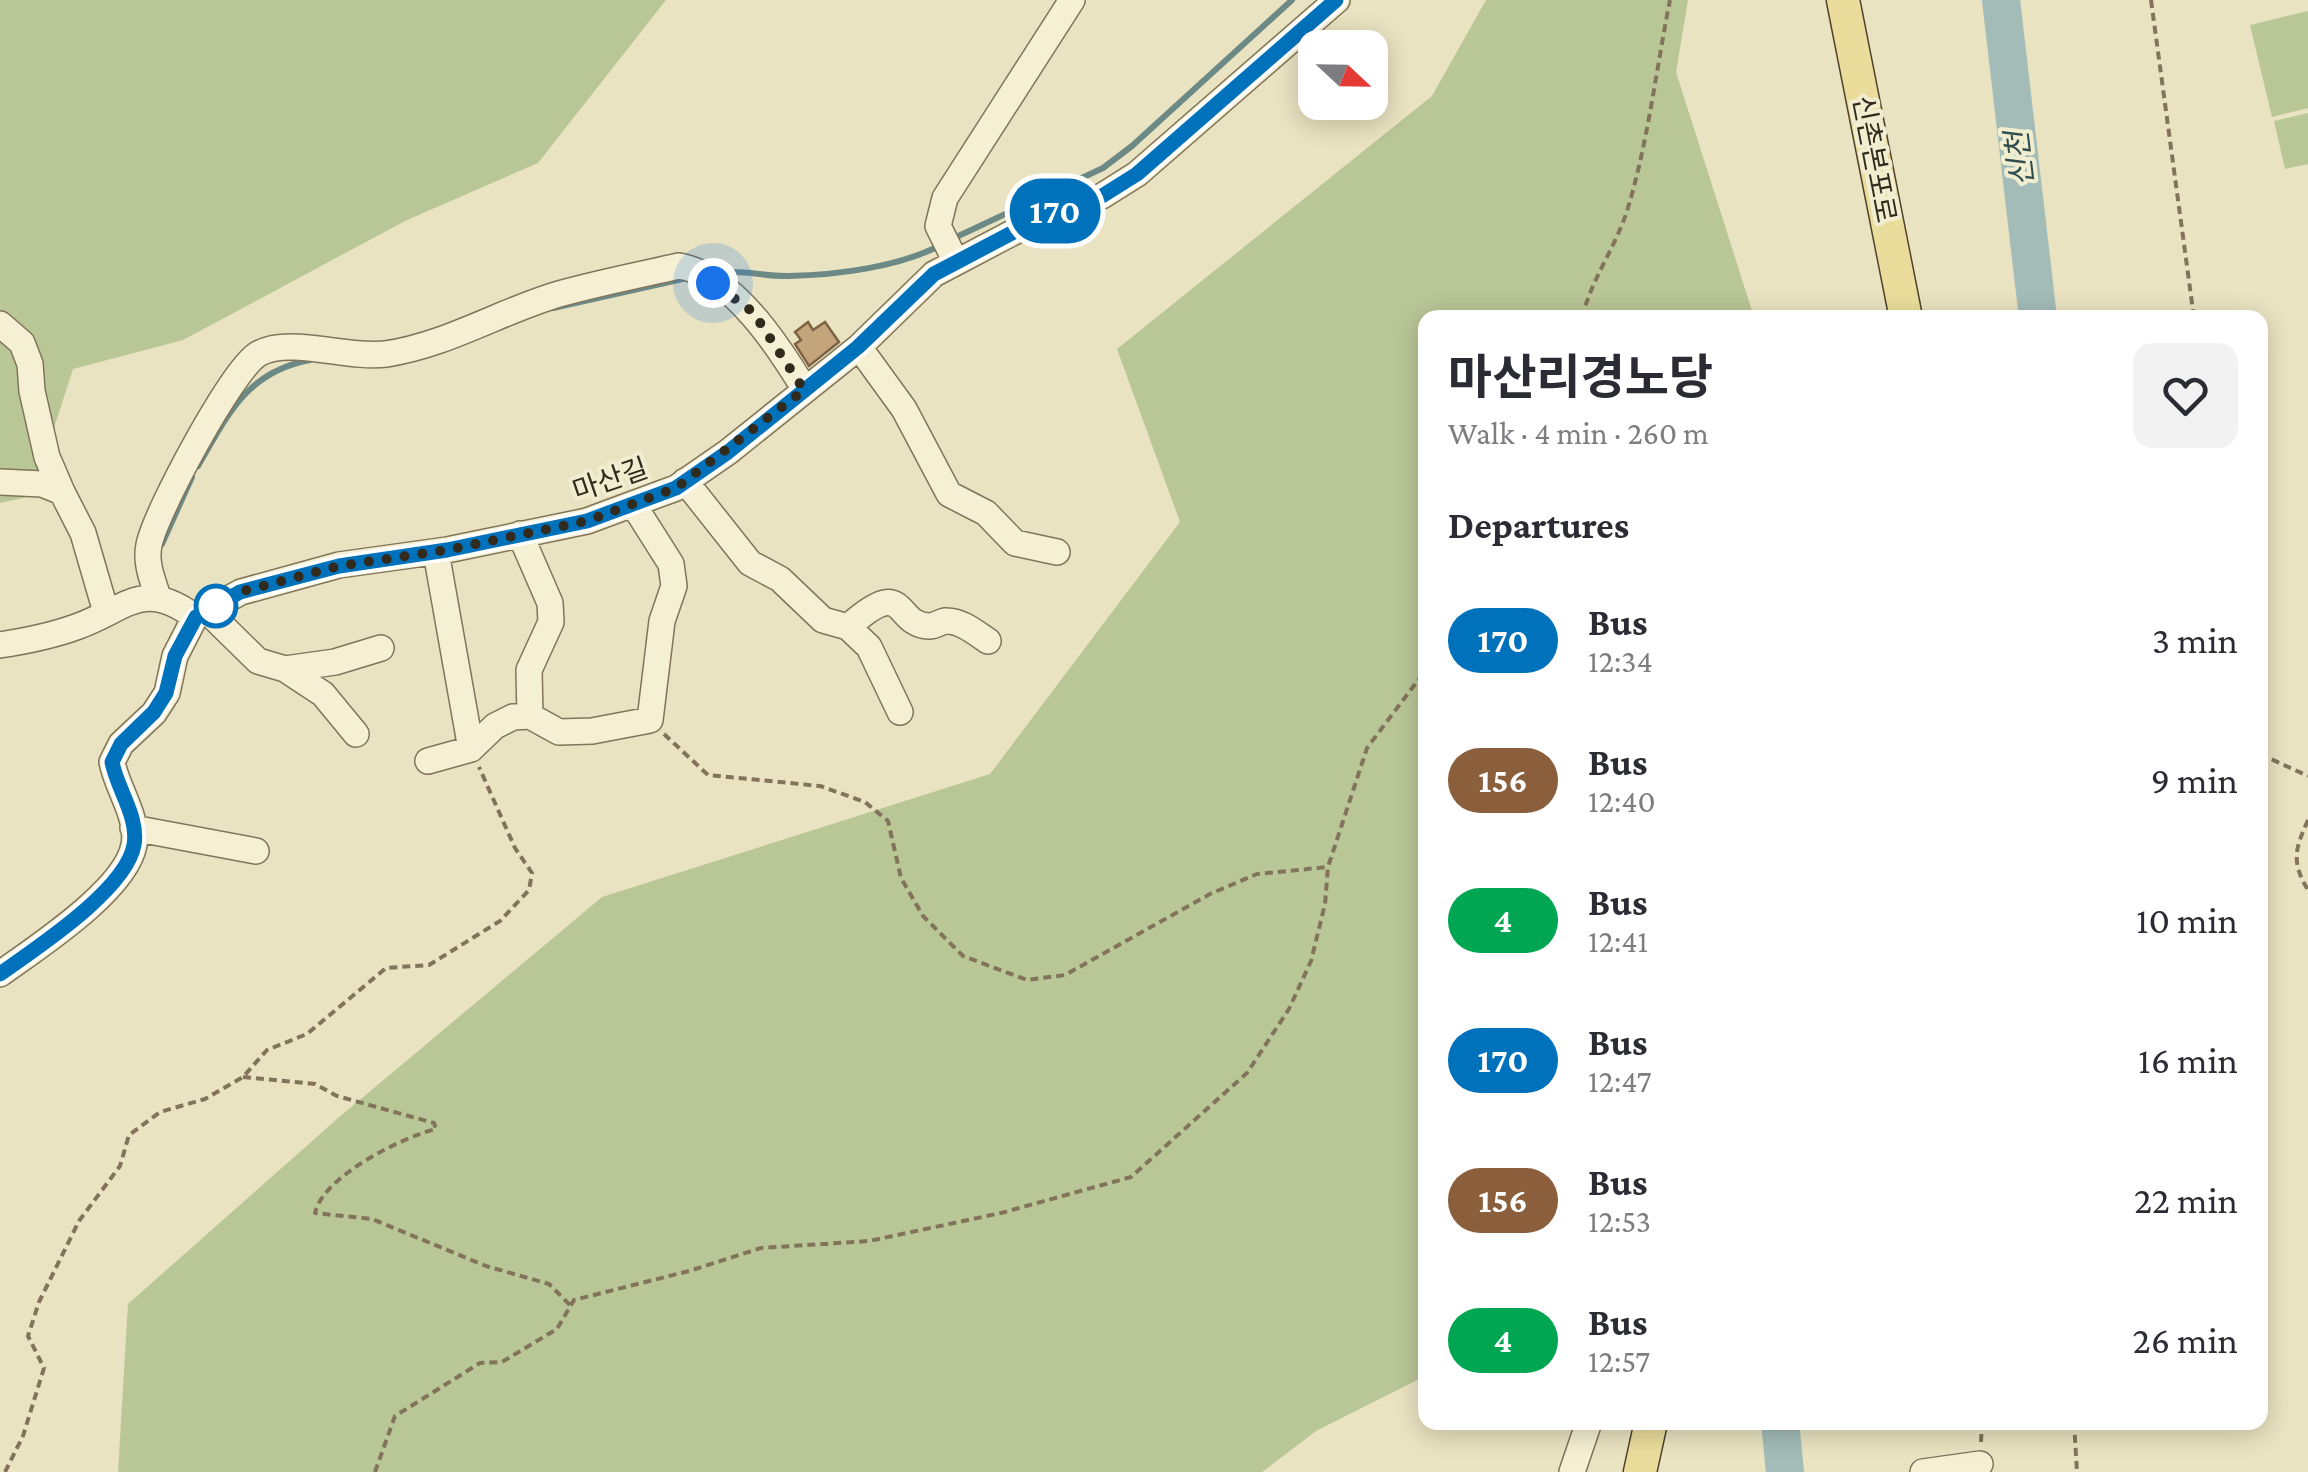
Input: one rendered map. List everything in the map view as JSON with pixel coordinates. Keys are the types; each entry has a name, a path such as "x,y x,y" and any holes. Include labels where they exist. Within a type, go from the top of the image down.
{"main road":[{"name":"신촌본포로","path":"1844,0 1904,310"},
{"path":"1640,1472 1649,1430"}],"street":[{"path":"947,244 945,198 1072,0"},
{"name":"마산길","path":"201,614 240,592 339,566 436,552 587,521 685,482 858,347 913,292 947,244 1102,196 1137,174 1336,0"},
{"path":"158,598 148,546 161,510 242,367 278,346 350,355 384,354 425,345 558,294 679,266 702,276 753,312 804,390"},
{"path":"0,324 22,343 30,364 47,457 83,533 106,612"},
{"path":"858,347 904,409 950,494 986,513 1015,544 1057,552"},
{"path":"0,482 42,484 62,492"},
{"path":"685,482 750,562 780,579 823,620 848,627 869,647 900,712"},
{"path":"428,761 471,749 496,726 514,717 530,716 559,732 592,731 650,720 662,621 674,586 671,564 633,504"},
{"path":"520,534 550,603 551,622 528,670 530,716"},
{"path":"436,552 471,749"},
{"path":"0,645 78,626 134,598 175,602 201,614 258,662 284,669 323,694 356,734"},
{"path":"848,627 882,602 899,604 915,620 928,626 948,621 968,627 988,642"},
{"path":"0,974 75,920 126,864 135,843 133,828 112,762 121,744 154,712 166,693 175,656 201,614"},
{"path":"284,669 335,662 382,648"},
{"path":"133,828 256,851"},
{"path":"1572,1472 1587,1430"},
{"path":"1932,1471 1980,1464"}],"path":[{"path":"1584,310 1625,216 1642,159 1670,0"},
{"path":"2151,0 2193,310"},
{"path":"375,1472 395,1416 480,1363 502,1362 557,1330 574,1300 689,1272 761,1248 868,1242 1001,1213 1131,1177 1246,1073 1289,1009 1311,960 1325,904 1328,867 1368,748 1418,680"},
{"path":"650,720 708,775 820,786 865,802 888,821 901,878 923,916 963,956 1027,980 1065,976 1210,894 1258,874 1328,867"},
{"path":"6,1472 24,1436 44,1368 28,1336 39,1302 79,1221 120,1166 129,1135 160,1112 205,1099 243,1076 267,1050 307,1034 386,968 429,965 500,921 529,890 532,873 516,848 471,749"},
{"path":"2268,758 2308,776"},
{"path":"2308,820 2294,852 2296,870 2308,890"},
{"path":"243,1076 315,1084 336,1096 434,1123 436,1129 414,1134 361,1164 326,1192 315,1213 372,1219 486,1266 549,1284 571,1306"},
{"path":"2075,1430 2078,1472"}],"green space":[{"path":"0,0 666,0 538,163 407,220 183,340 73,369 32,496 0,503"},
{"path":"1486,0 1688,0 1676,72 1752,310 1418,310 1418,1380 1316,1431 1262,1472 118,1472 128,1304 337,1119 602,897 990,774 1180,522 1117,349 1432,96"},
{"path":"2308,11 2308,108 2272,117 2250,25"},
{"path":"2308,113 2308,164 2285,169 2274,121"}],"building":[{"path":"808,322 813,330 825,322 839,342 809,366 795,344 801,340 795,332"}],"waterway":[{"path":"952,239 1103,168 1292,0"},
{"name":"신천","path":"2001,0 2037,310"},
{"path":"719,273 789,276 847,272 906,259 941,245"},
{"path":"553,308 687,278"},
{"path":"198,466 230,413 254,385 270,374 310,360"},
{"path":"162,544 192,477"},
{"name":"신천","path":"1781,1430 1785,1472"}],"bus line":[{"name":"170","path":"0,974 75,920 126,864 135,843 132,820 112,762 121,744 154,712 166,693 175,656 196,617 240,592 339,566 447,550 587,521 676,488 728,452 869,338 934,274 1048,214 1102,196 1137,174 1336,0"}],"route":[{"path":"216,606 207,610 240,592 339,566 447,550 587,521 676,488 728,452 804,390 753,312 713,283"}]}
